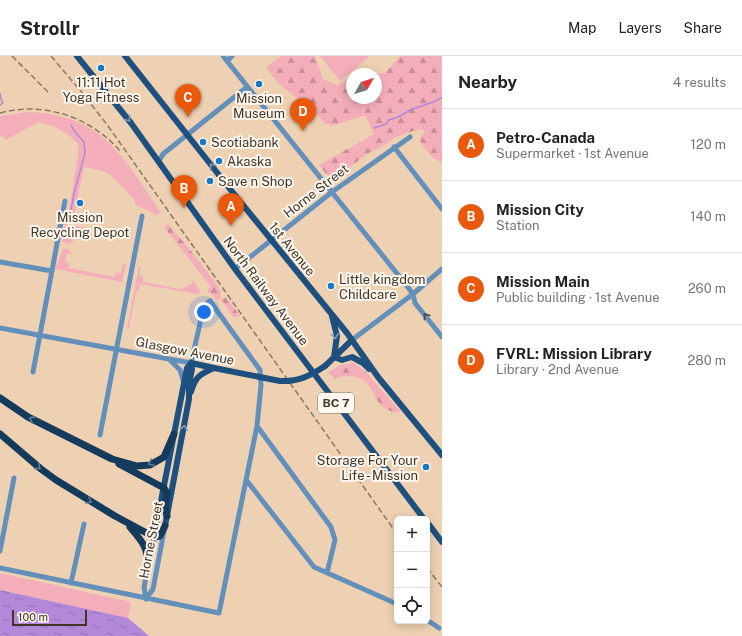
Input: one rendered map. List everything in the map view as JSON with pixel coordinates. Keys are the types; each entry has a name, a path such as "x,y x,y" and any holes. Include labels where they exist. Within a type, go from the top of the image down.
{"highway":[{"path":"0,398 28,417 112,459 164,488 167,493 165,506 167,516"},
{"path":"0,434 41,469 78,494 125,522 154,537 160,536 165,526"},
{"path":"112,459 137,466 150,465 164,456 174,434"},
{"path":"125,522 140,538 145,547 148,555 148,565"}],"main road":[{"name":"North Railway Avenue","path":"78,56 131,123 235,269 422,516"},
{"name":"1st Avenue","path":"125,56 352,340 378,377 442,455"},
{"path":"331,314 337,336 334,357 342,360 352,357 363,363 378,377"},
{"name":"Glasgow Avenue","path":"190,363 290,382 300,380 311,375 325,366 352,340"},
{"name":"Horne Street","path":"154,537 187,368 190,363"},
{"name":"Horne Street","path":"165,526 189,399 188,384 192,369 190,363"},
{"path":"189,399 194,382 199,376 214,368"},
{"path":"430,526 442,542"}],"street":[{"path":"223,56 413,294 415,302 442,337"},
{"path":"226,61 232,56"},
{"path":"159,161 163,154 248,87"},
{"name":"Horne Street","path":"235,269 332,192 410,137"},
{"path":"394,147 442,209"},
{"path":"33,372 66,201"},
{"path":"100,434 142,216"},
{"path":"0,262 52,271"},
{"path":"352,340 413,294 442,269"},
{"name":"Horne Street","path":"190,363 204,306 210,301 260,370 261,385 257,426"},
{"name":"Glasgow Avenue","path":"0,328 190,363"},
{"path":"169,359 180,370 184,383"},
{"path":"0,568 219,613 257,426"},
{"path":"257,426 331,527 335,540 327,573"},
{"path":"0,551 14,478"},
{"path":"247,481 314,568 394,603"},
{"path":"71,583 84,524"},
{"name":"Horne Street","path":"146,599 153,589 165,526"},
{"name":"Horne Street","path":"146,599 144,587 154,537"},
{"path":"430,622 439,628"}],"green space":[{"path":"281,56 315,56 323,79 337,85 346,80 346,104 382,104 382,73 385,73 400,56 442,56 442,163 431,156 419,140 425,131 419,129 396,137 367,154 332,181 319,165 374,134 365,115 332,126 324,123 313,108 279,84 266,67"},
{"path":"320,56 370,56 356,68 346,68 346,76 340,81"},
{"path":"26,112 52,115 74,121 93,130 108,142 122,157 135,173 161,213 157,215 136,205 133,198 108,173 84,167 74,216 68,215 78,157 78,144 70,136 60,130 50,125 38,122 6,140 0,135 0,116"},
{"path":"65,224 129,237 76,228 75,232 72,232 70,239 74,240 70,244 65,243 62,241"},
{"path":"168,224 215,282 221,291 220,296 222,299 226,297 240,316 233,317 221,299 217,301 213,295 207,291 211,287 164,227"},
{"path":"63,249 70,250 71,254 67,253 65,262 70,263 69,268 115,277 116,272 121,273 123,263 126,264 122,282 55,269"},
{"path":"139,267 141,267 139,276 143,277 143,282 181,289 192,284 191,281 193,281 201,292 197,294 140,284 139,290 136,291 129,329 127,328"},
{"path":"354,363 365,371 401,412 394,412 382,406 366,382 353,376 344,376 335,379 328,372 341,365"},
{"path":"0,573 131,602 128,618 0,590"}],"water":[{"path":"0,590 128,618 149,636 0,636"}],"waterway":[{"path":"0,93 3,103 0,105"},
{"path":"374,128 386,124 389,120 410,110 436,101 442,97"},
{"path":"71,125 84,142 85,153 71,210"}],"railway":[{"path":"12,56 48,92"},
{"path":"51,56 108,126 394,530"},
{"path":"0,113 33,109 65,115 81,121 95,129 120,151"},
{"path":"430,572 442,587"}],"place":[{"name":"11:11 Hot Yoga Fitness","path":"101,68"},
{"name":"Mission Museum","path":"259,84"},
{"name":"Mission Main","path":"188,117"},
{"name":"FVRL: Mission Library","path":"303,131"},
{"name":"Scotiabank","path":"203,142"},
{"name":"Akaska","path":"219,161"},
{"name":"Save n Shop","path":"210,181"},
{"name":"Mission Recycling Depot","path":"80,203"},
{"name":"Mission City","path":"184,208"},
{"name":"Petro-Canada","path":"231,226"},
{"name":"Little kingdom Childcare","path":"331,286"},
{"name":"Storage For Your Life - Mission","path":"426,467"}]}
